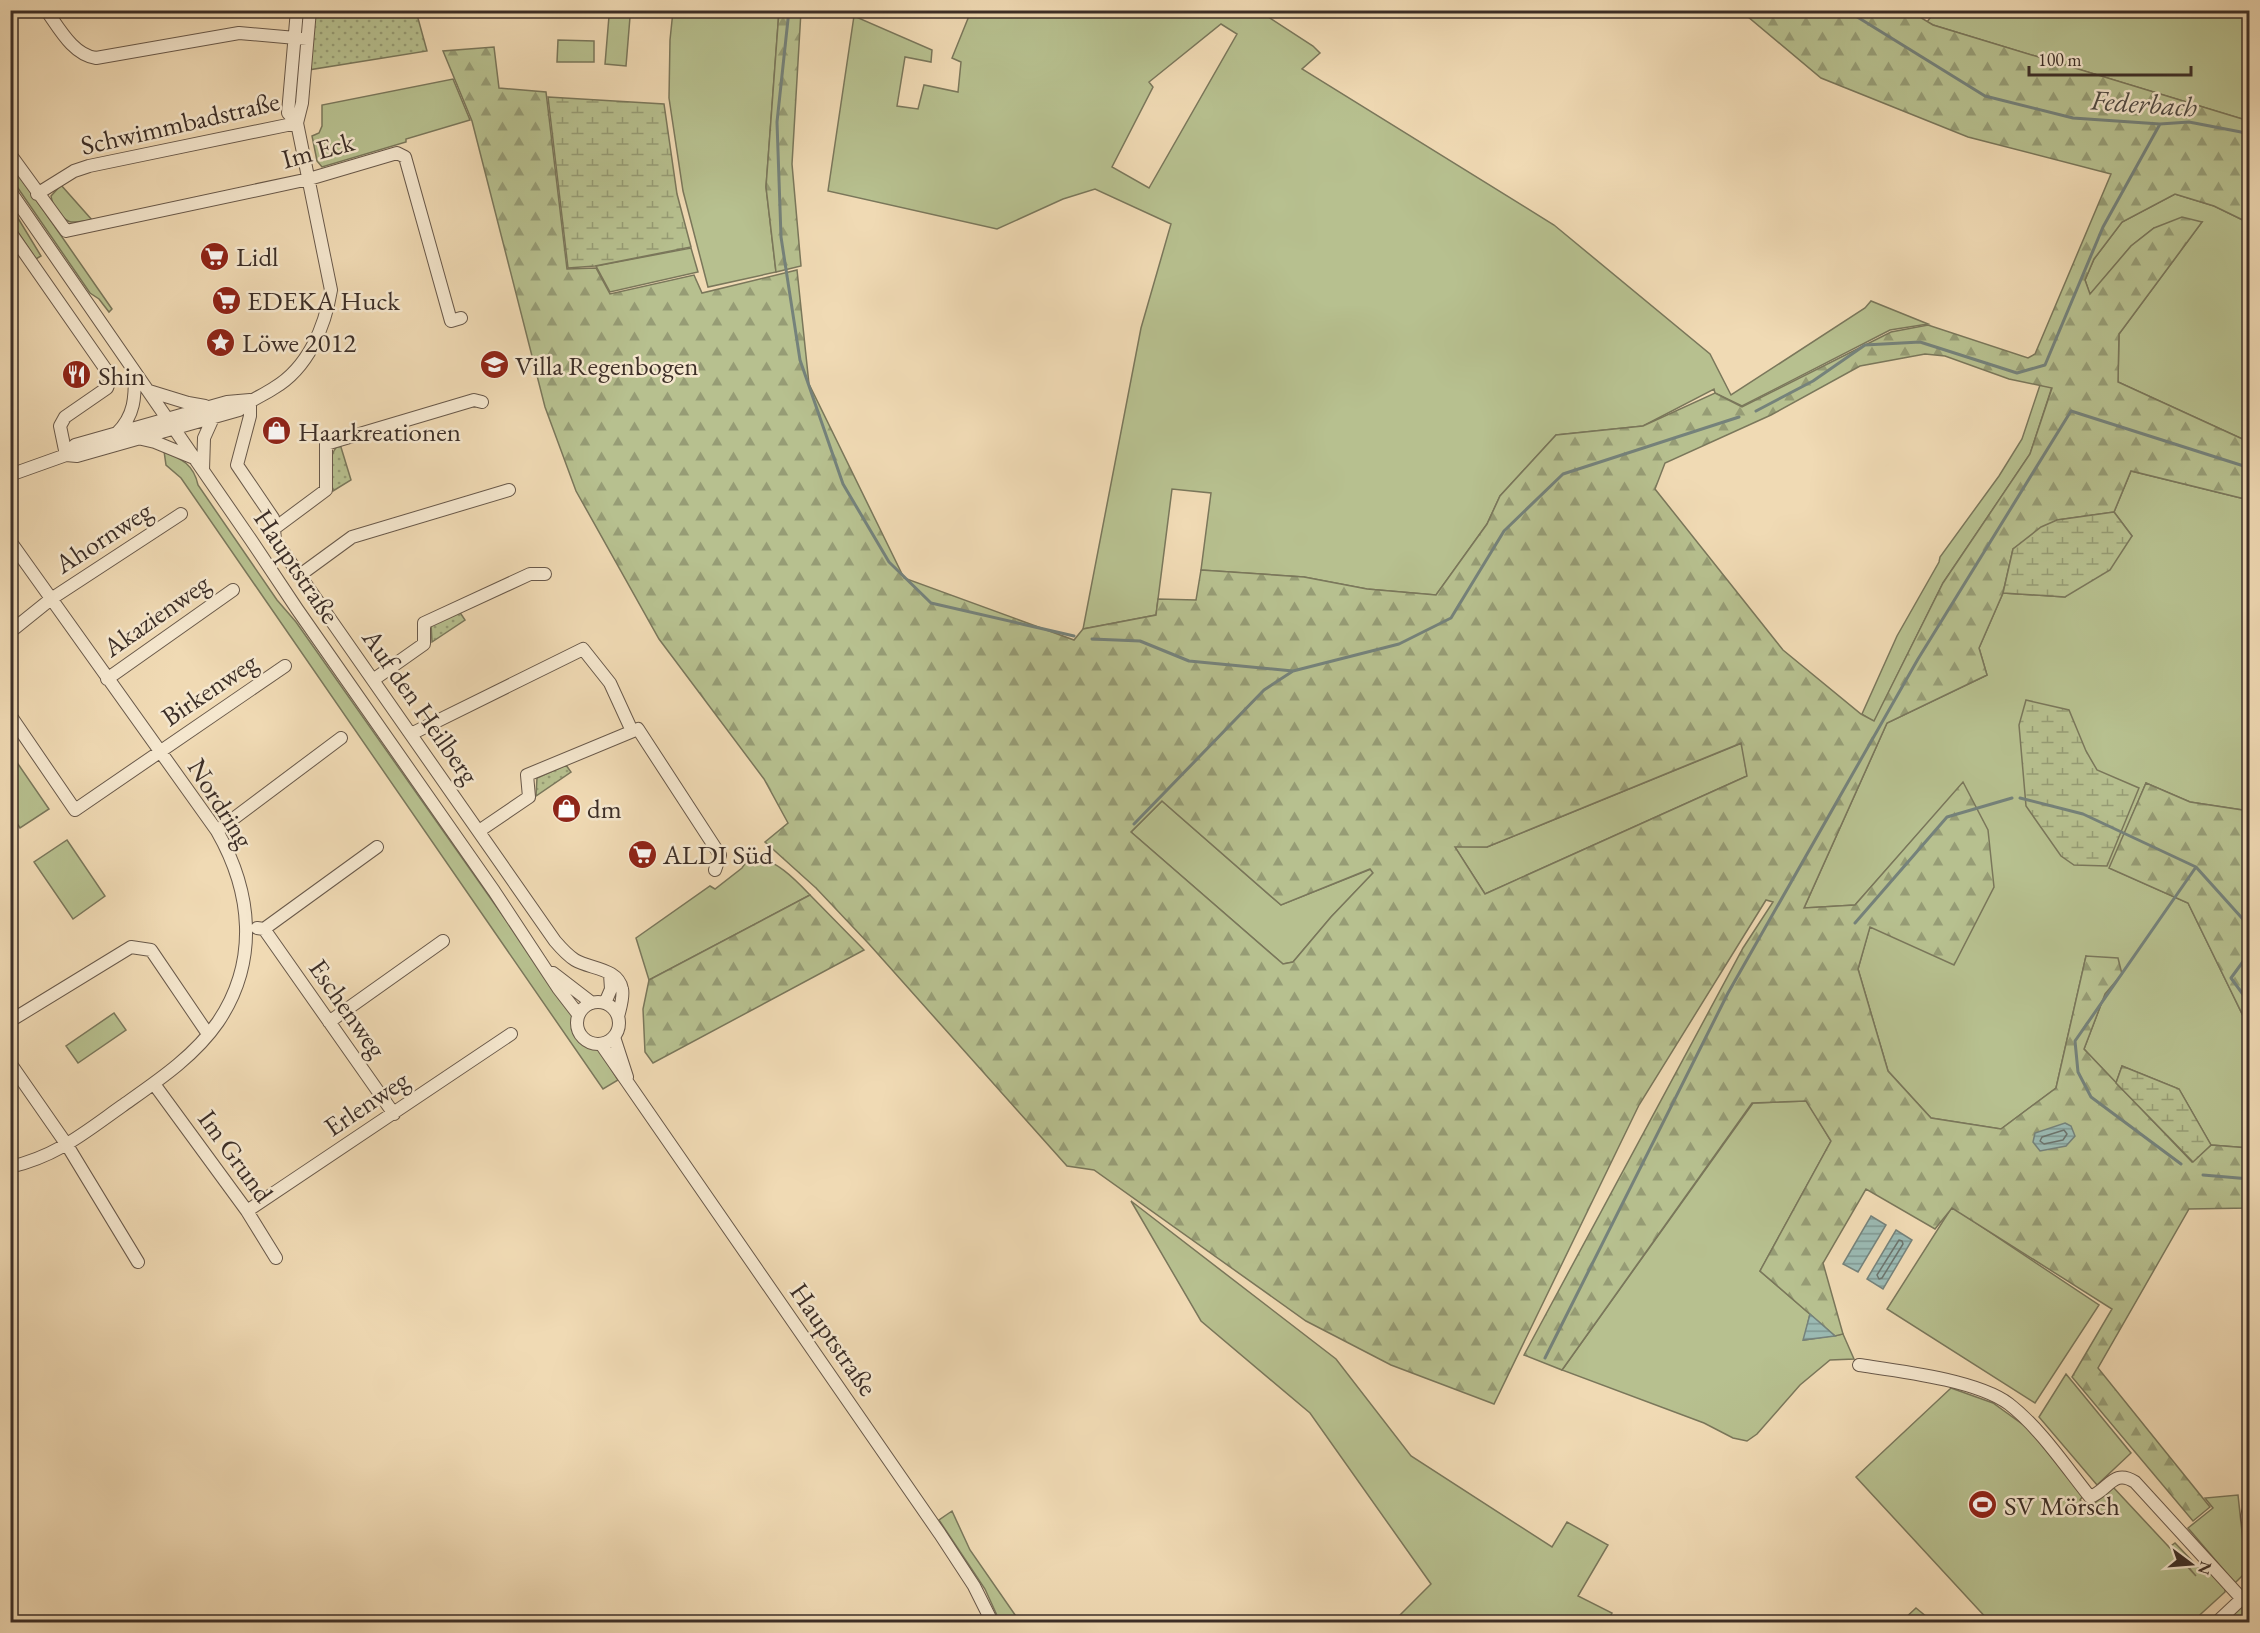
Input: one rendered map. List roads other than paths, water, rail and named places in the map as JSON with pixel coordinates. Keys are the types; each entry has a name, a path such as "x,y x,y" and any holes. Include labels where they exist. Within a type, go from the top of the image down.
{"street":[{"path":"46,10 72,45 85,57 96,58 239,33 308,39"},
{"name":"Schwimmbadstraße","path":"37,194 74,171 89,166 297,123 288,112 297,10"},
{"path":"66,455 75,445 167,418 239,410 250,400 275,388 296,371 310,350 327,312 331,290 297,123 302,103 310,10"},
{"name":"Im Eck","path":"37,194 66,231 309,179 397,153 405,157 451,321 461,318"},
{"path":"10,154 37,194"},
{"name":"Hauptstraße","path":"10,191 578,1014 576,1023 580,1036 591,1044 601,1044 619,1073 631,1086 940,1534 974,1586 992,1623"},
{"path":"10,232 109,374 110,380 107,388 64,417 60,426 66,455"},
{"path":"117,433 124,426 133,408 135,372"},
{"path":"148,390 211,412"},
{"name":"Auf den Heilberg","path":"250,400 250,416 237,465 273,518 275,540 522,895 565,953 582,964 602,969 610,974"},
{"path":"275,528 326,490 326,444 474,400 482,402"},
{"path":"10,475 66,455 77,456 175,429 211,412"},
{"path":"203,470 204,438 211,412"},
{"path":"138,438 155,442 194,458"},
{"path":"300,575 352,537 509,490"},
{"name":"Ahornweg","path":"10,632 51,599 181,514"},
{"name":"Nordring","path":"10,540 217,831 227,849 240,885 247,926 240,973 227,1006 208,1034 191,1053 154,1084 68,1145 38,1160 10,1167"},
{"path":"373,680 424,644 424,623 530,574 545,574"},
{"name":"Akazienweg","path":"107,679 233,590"},
{"path":"411,734 583,649 610,682 632,731"},
{"name":"Birkenweg","path":"10,715 75,810 285,666"},
{"path":"479,831 529,797 527,775 638,729 720,855 715,870"},
{"path":"217,831 341,738"},
{"path":"247,926 264,929 376,847"},
{"name":"Eschenweg","path":"264,929 394,1114"},
{"path":"329,1022 443,941"},
{"path":"10,1021 131,947 151,950 208,1034"},
{"name":"Hauptstraße","path":"545,967 592,1003"},
{"path":"605,1003 610,989 610,974"},
{"path":"601,1044 614,1037 619,1025 622,987 610,974"},
{"path":"578,1014 582,1008 592,1003 605,1003 618,1017"},
{"name":"Erlenweg","path":"248,1211 511,1034"},
{"name":"Hauptstraße","path":"614,1037 631,1086"},
{"path":"10,1063 68,1145 138,1262"},
{"name":"Im Grund","path":"154,1084 248,1211 276,1258"},
{"path":"1859,1365 1943,1380 1990,1394 2008,1404 2028,1422 2090,1497 2116,1478 2127,1477 2135,1482 2246,1595 2217,1623"},
{"path":"2250,1505 2247,1516 2250,1534"}],"water":[{"path":"2065,1123 2071,1126 2075,1136 2066,1146 2040,1151 2033,1142 2035,1133"},
{"path":"1871,1216 1886,1225 1858,1272 1843,1264"},
{"path":"1896,1230 1912,1240 1883,1289 1867,1279"},
{"path":"1810,1314 1835,1336 1803,1340"}],"waterway":[{"path":"789,10 777,122 781,237 800,360 843,484 889,562 931,603 1074,636"},
{"name":"Federbach","path":"1846,10 1985,96 2073,118 2160,124 2189,122 2241,132 2250,137"},
{"path":"1756,411 1813,381 1865,345 1920,342 2017,373 2045,365 2103,227 2160,124"},
{"path":"1545,1358 1728,993 1918,659 2071,411 2250,468"},
{"path":"1134,824 1264,690 1293,671 1399,644 1451,618 1504,531 1563,474 1739,417"},
{"path":"1092,639 1140,641 1189,661 1293,671"},
{"path":"1855,923 1947,817 2012,798"},
{"path":"2020,798 2083,814 2196,867 2250,927"},
{"path":"2181,1164 2091,1097 2078,1072 2075,1041 2196,867"},
{"path":"2250,952 2231,978 2250,1004"},
{"path":"2203,1175 2250,1179"}],"place":[{"name":"Lidl","path":"215,256"},
{"name":"EDEKA Huck","path":"226,300"},
{"name":"Löwe 2012","path":"221,342"},
{"name":"Villa Regenbogen","path":"494,365"},
{"name":"Shin","path":"77,375"},
{"name":"Haarkreationen","path":"277,431"},
{"name":"dm","path":"566,808"},
{"name":"ALDI Süd","path":"642,854"},
{"name":"SV Mörsch","path":"1983,1505"}]}
